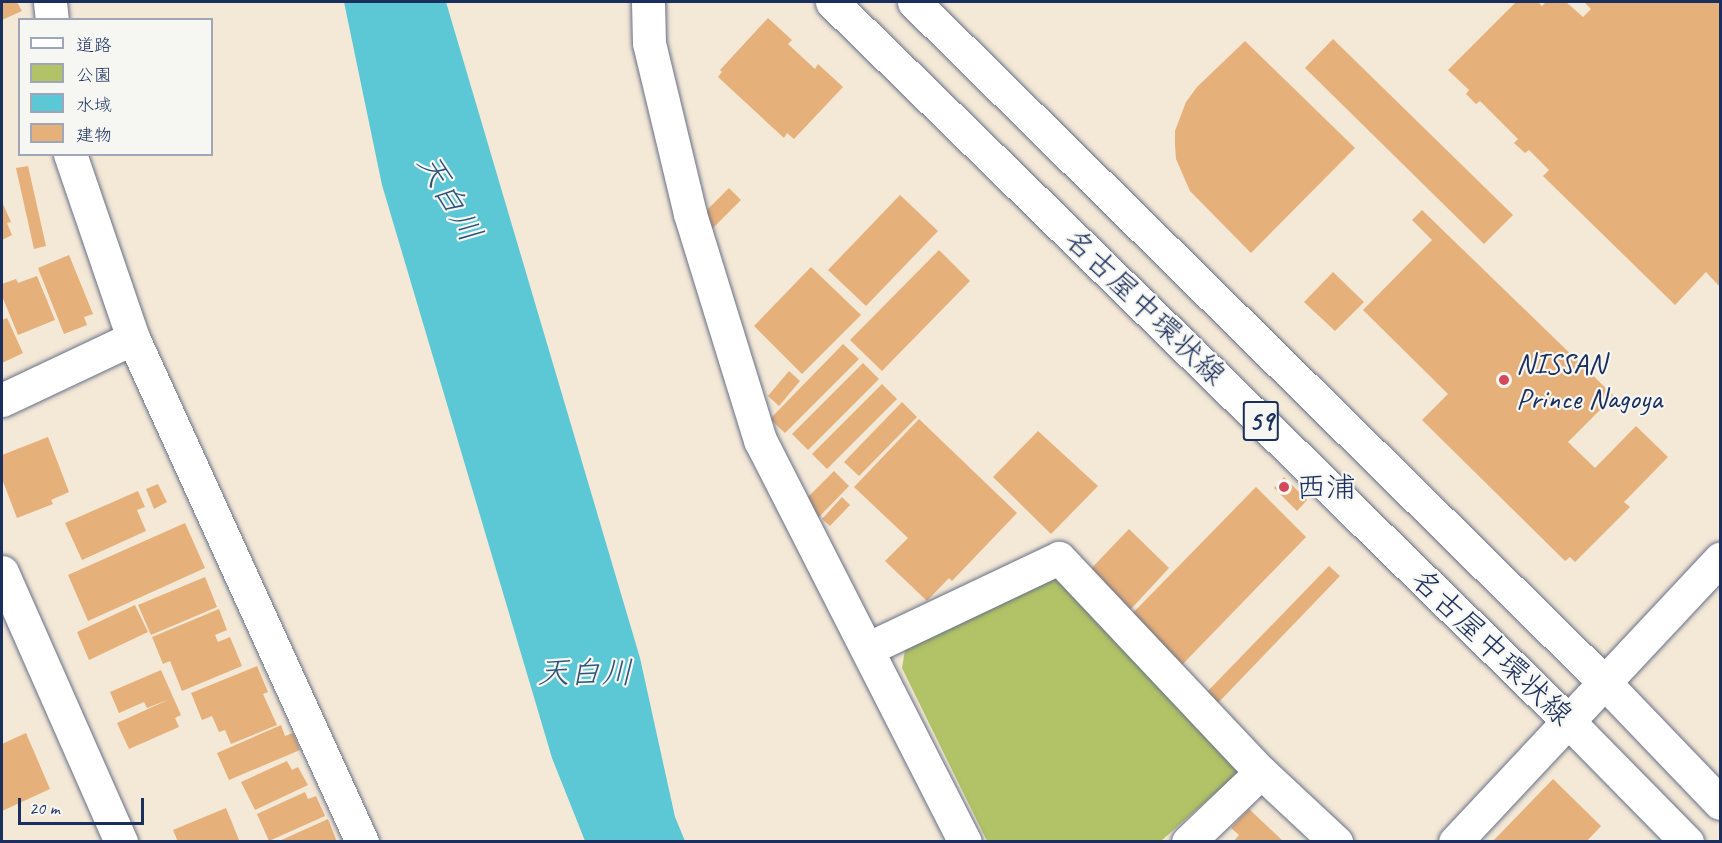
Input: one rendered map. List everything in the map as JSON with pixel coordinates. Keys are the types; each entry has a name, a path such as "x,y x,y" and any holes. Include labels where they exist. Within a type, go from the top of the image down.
{"street":[{"path":"50,2 52,18"},
{"path":"648,2 650,43 690,214 760,440 965,842"},
{"name":"名古屋中環状線","path":"832,2 1568,721 1687,842"},
{"name":"名古屋中環状線","path":"914,2 1605,683 1720,803"},
{"path":"71,156 133,338 362,842"},
{"path":"2,400 133,338"},
{"path":"867,649 1059,558 1262,772 1336,842"},
{"path":"1455,842 1720,559"},
{"path":"2,572 121,842"},
{"path":"1188,842 1262,772"}],"green space":[{"path":"1061,574 1239,772 1161,841 987,841 902,668 906,644"}],"water":[{"name":"天白川","path":"344,2 446,2 640,658 675,817 685,841 585,841 552,758 382,185"}],"building":[{"path":"2,2 17,2 22,11 2,20"},
{"path":"1516,2 1538,2 1542,6 1546,2 1566,2 1583,17 1591,9 1584,2 1720,2 1720,287 1706,272 1675,305 1543,176 1549,170 1529,150 1525,153 1514,143 1518,139 1480,101 1476,104 1466,94 1469,90 1448,70"},
{"path":"768,18 792,40 788,44 815,69 818,64 843,87 794,139 787,133 784,138 718,77 722,72 720,70"},
{"path":"1333,39 1513,215 1484,244 1305,68"},
{"path":"1245,41 1355,148 1251,253 1190,191 1176,159 1175,145 1175,131 1186,102 1197,87"},
{"path":"28,166 46,246 34,249 16,168"},
{"path":"729,188 741,200 710,231 703,224 707,210"},
{"path":"900,195 938,231 866,306 828,270"},
{"path":"2,202 11,222 7,223 12,235 2,240"},
{"path":"1422,210 1614,396 1568,442 1595,468 1636,426 1668,457 1624,502 1630,507 1575,562 1570,557 1565,561 1422,420 1448,394 1363,310 1432,240 1412,220"},
{"path":"939,250 970,281 882,371 850,340"},
{"path":"69,255 93,314 84,317 87,325 64,334 38,268"},
{"path":"811,267 861,315 802,374 754,326"},
{"path":"1333,272 1364,302 1335,331 1304,302"},
{"path":"37,276 55,320 18,335 2,296 2,284 16,279 18,283"},
{"path":"7,318 23,353 2,363 2,320"},
{"path":"843,344 859,359 785,433 770,419"},
{"path":"863,363 879,379 808,450 792,434"},
{"path":"789,371 800,381 779,406 768,396"},
{"path":"882,384 897,399 827,469 812,454"},
{"path":"902,402 917,417 859,476 844,462"},
{"path":"919,419 1017,513 952,581 949,578 927,601 885,561 908,538 854,487"},
{"path":"1038,431 1098,486 1051,534 993,477"},
{"path":"48,437 69,492 51,500 53,504 17,518 2,479 2,455"},
{"path":"834,471 849,486 818,518 802,503"},
{"path":"1284,477 1307,500 1297,511 1274,488"},
{"path":"158,484 167,502 154,509 146,489"},
{"path":"1256,487 1306,537 1178,669 1127,619"},
{"path":"138,491 145,507 137,510 146,531 82,560 65,523"},
{"path":"842,497 850,505 830,526 822,519"},
{"path":"185,523 205,568 88,621 68,575"},
{"path":"1129,529 1169,568 1130,610 1086,574"},
{"path":"1329,566 1340,576 1217,704 1206,693"},
{"path":"205,577 217,607 151,635 138,605"},
{"path":"135,605 148,632 89,660 77,632"},
{"path":"219,609 227,630 215,635 218,642 230,637 242,666 182,691 170,661 163,664 152,637"},
{"path":"257,666 268,692 263,694 277,725 231,744 225,730 219,732 212,716 202,720 191,693"},
{"path":"161,670 181,715 175,718 179,727 129,749 117,723 170,699 147,708 144,702 119,713 110,692"},
{"path":"281,725 285,736 293,733 300,750 229,780 217,753"},
{"path":"26,733 50,789 2,811 2,744"},
{"path":"287,761 292,770 298,767 308,785 255,810 241,782"},
{"path":"1553,779 1601,826 1586,842 1492,842"},
{"path":"305,792 308,799 316,796 325,816 269,841 257,814"},
{"path":"226,808 239,840 178,842 173,830"},
{"path":"1249,809 1284,842 1233,842 1239,835 1231,828"},
{"path":"328,819 337,842 277,842"}],"place":[{"name":"NISSAN Prince Nagoya","path":"1504,380"},
{"name":"西浦","path":"1284,487"}]}
